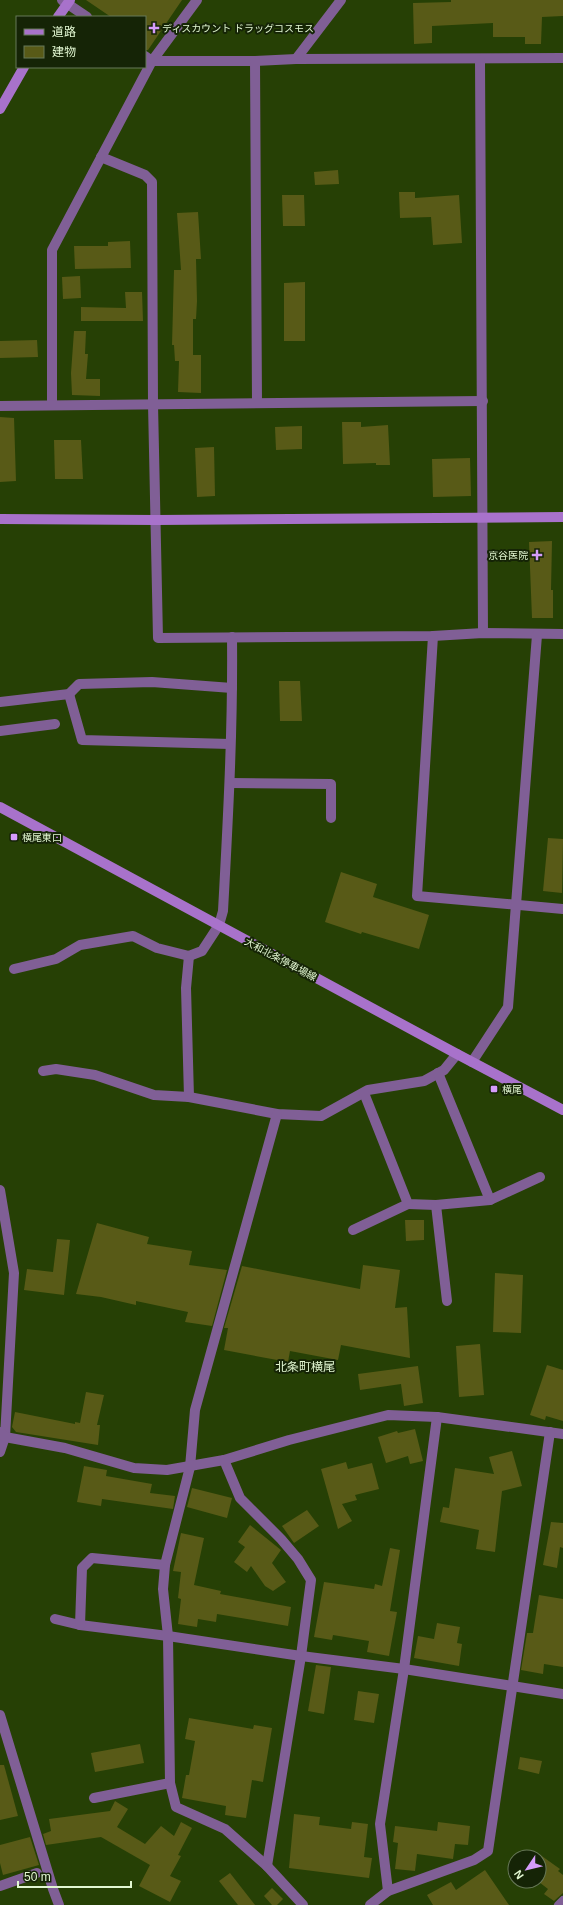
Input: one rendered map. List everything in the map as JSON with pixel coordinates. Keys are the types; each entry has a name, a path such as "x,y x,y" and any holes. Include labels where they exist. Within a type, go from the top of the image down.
{"main road":[{"path":"59,16 67,1"},
{"path":"0,109 23,68"},
{"path":"0,519 156,520 563,517"},
{"name":"大和北条停車場線","path":"0,807 563,1110"}],"street":[{"path":"149,58 197,0"},
{"path":"296,60 341,0"},
{"path":"67,1 86,16"},
{"path":"149,58 255,61 563,58"},
{"path":"480,60 484,517 483,633"},
{"path":"255,61 257,402"},
{"path":"52,405 52,250 101,157 144,68"},
{"path":"101,157 145,175 152,182 153,404 158,638 433,636 483,633 537,635 563,634"},
{"path":"0,406 257,402 483,401"},
{"path":"472,1062 508,1007 537,635"},
{"path":"433,636 417,896 563,908"},
{"path":"14,969 56,959 80,945 133,936 157,948 189,956 202,950 219,925 223,912 230,783 232,637"},
{"path":"0,702 69,694 79,684 152,682 232,688"},
{"path":"69,694 82,740 230,744"},
{"path":"0,731 56,724"},
{"path":"230,783 331,784 331,818"},
{"path":"189,956 186,988 189,1097"},
{"path":"43,1071 56,1069 80,1072 116,1081 154,1095 189,1097 277,1114 321,1116 368,1090 424,1081 444,1070 457,1054"},
{"path":"438,1073 490,1200"},
{"path":"364,1093 408,1204"},
{"path":"277,1114 195,1410 190,1467 165,1565 163,1588 168,1636 170,1783 176,1807 225,1829 267,1866 303,1905"},
{"path":"353,1230 408,1204 436,1205 490,1200 540,1177"},
{"path":"0,1190 14,1273 0,1452"},
{"path":"436,1205 447,1301"},
{"path":"2,1435 64,1448 134,1468 167,1470 224,1460 289,1440 388,1416 437,1417 563,1434"},
{"path":"388,1891 380,1824 404,1669 437,1417"},
{"path":"370,1905 388,1891 474,1860 488,1851 550,1432"},
{"path":"224,1460 240,1498 298,1558 311,1580 301,1656 267,1866"},
{"path":"80,1625 82,1568 92,1558 165,1565"},
{"path":"55,1619 80,1625 404,1669 563,1694"},
{"path":"0,1715 53,1889 60,1905"},
{"path":"94,1798 170,1783"},
{"path":"0,1886 37,1873"}],"lane":[{"path":"558,1905 563,1900"}],"building":[{"name":"ディスカウント ドラッグコスモス","path":"86,0 182,0 148,50 146,50 146,16 110,16"},
{"path":"451,0 563,0 563,16 542,17 541,44 525,44 525,37 493,37 493,23 432,26 432,43 414,44 413,3 451,2"},
{"path":"338,170 339,184 315,185 314,172"},
{"path":"399,192 415,192 415,198 459,195 462,243 433,245 431,217 400,218"},
{"path":"282,195 304,195 305,226 283,226"},
{"path":"198,212 201,259 196,259 197,301 196,319 193,319 193,355 201,355 201,393 178,392 179,361 175,361 174,345 172,345 174,270 181,270 177,213"},
{"path":"130,241 131,268 75,269 74,246 108,246 108,242"},
{"path":"80,276 81,298 63,299 62,277"},
{"path":"305,282 305,341 284,341 284,283"},
{"path":"125,292 142,292 143,321 81,321 81,307 126,308"},
{"path":"74,331 86,331 85,354 88,354 86,379 100,379 100,396 72,395 71,373"},
{"path":"37,340 38,357 0,358 0,341"},
{"path":"0,417 14,418 16,481 0,482"},
{"path":"342,422 361,422 361,427 388,425 390,465 376,465 376,463 343,464"},
{"path":"302,426 302,449 276,450 275,427"},
{"path":"54,440 81,440 83,479 55,479"},
{"path":"214,447 215,496 197,497 195,448"},
{"path":"470,458 471,496 433,497 432,459"},
{"path":"552,541 551,590 553,590 553,618 532,618 529,542"},
{"path":"279,681 300,681 302,721 280,721"},
{"path":"548,838 563,839 562,893 543,891"},
{"path":"341,872 377,884 373,897 429,915 419,949 362,932 361,934 325,922"},
{"path":"405,1220 424,1220 424,1240 406,1241"},
{"path":"97,1223 149,1237 147,1244 192,1251 189,1265 227,1270 212,1326 185,1322 188,1312 136,1301 136,1305 101,1297 76,1294"},
{"path":"57,1239 70,1240 64,1295 24,1290 27,1269 53,1272"},
{"path":"363,1265 400,1270 395,1308 407,1307 410,1358 341,1345 338,1360 290,1351 288,1362 224,1350 228,1328 224,1328 242,1266 360,1289"},
{"path":"495,1273 523,1275 521,1333 493,1332"},
{"path":"480,1344 484,1395 459,1397 456,1346"},
{"path":"547,1365 563,1370 563,1421 546,1416 545,1420 530,1415"},
{"path":"418,1366 423,1403 404,1406 401,1384 360,1390 358,1374"},
{"path":"86,1392 104,1395 97,1425 100,1425 98,1445 16,1432 12,1427 15,1412 75,1424 75,1422 80,1423"},
{"path":"415,1429 423,1461 410,1464 408,1456 386,1463 378,1437 397,1431 398,1433"},
{"path":"512,1451 522,1486 502,1491 495,1552 476,1549 479,1530 440,1522 443,1507 449,1508 455,1468 494,1474 489,1457"},
{"path":"346,1462 348,1469 372,1463 379,1489 355,1495 357,1500 342,1504 352,1521 338,1529 321,1469"},
{"path":"84,1466 107,1470 106,1476 152,1484 150,1493 175,1496 173,1509 102,1499 101,1506 77,1502"},
{"path":"192,1488 232,1498 227,1518 187,1507"},
{"path":"307,1510 319,1526 294,1543 282,1526"},
{"path":"551,1522 563,1523 563,1548 560,1547 557,1568 543,1565"},
{"path":"250,1525 281,1550 272,1563 286,1582 273,1591 265,1586 251,1566 247,1572 234,1562 245,1547 238,1542"},
{"path":"181,1533 204,1538 194,1585 221,1591 220,1594 291,1607 288,1626 217,1614 216,1622 198,1619 197,1627 178,1624 181,1599 178,1598 181,1572 173,1571"},
{"path":"390,1548 400,1550 390,1611 397,1612 389,1656 367,1652 369,1641 333,1635 332,1640 314,1637 324,1582 374,1589 375,1584 382,1586"},
{"path":"539,1595 563,1599 563,1667 544,1664 543,1674 521,1670 527,1633 533,1633"},
{"path":"437,1623 460,1627 457,1643 462,1644 459,1666 414,1658 418,1636 434,1639"},
{"path":"316,1665 331,1667 324,1714 308,1711"},
{"path":"358,1691 379,1694 374,1723 354,1720"},
{"path":"189,1718 253,1729 254,1725 272,1728 263,1782 252,1780 246,1818 225,1815 226,1806 182,1798 186,1775 189,1775 195,1741 185,1739"},
{"path":"140,1744 144,1763 95,1772 91,1753"},
{"path":"520,1757 542,1761 539,1774 518,1769"},
{"path":"0,1765 4,1765 18,1816 0,1820"},
{"path":"115,1801 128,1809 117,1827 145,1844 161,1826 174,1836 181,1822 192,1828 178,1855 181,1856 170,1876 181,1881 170,1902 139,1886 150,1865 101,1837 46,1845 43,1834 51,1831 49,1819 110,1811"},
{"path":"294,1814 320,1817 319,1825 351,1829 352,1822 368,1824 364,1857 372,1858 369,1878 289,1868"},
{"path":"438,1822 470,1826 468,1845 455,1844 453,1859 417,1854 415,1871 395,1869 398,1843 393,1842 395,1826 437,1831"},
{"path":"30,1837 39,1865 3,1875 0,1863 0,1845"},
{"path":"547,1860 560,1869 558,1871 563,1875 563,1893 554,1901 544,1894 548,1889"},
{"path":"485,1870 509,1905 433,1905 427,1895 451,1882 456,1890"},
{"path":"230,1873 255,1905 238,1905 219,1881"},
{"path":"272,1888 283,1899 277,1905 272,1905 264,1896"}],"place":[{"name":"ディスカウント ドラッグコスモス","path":"154,28"},
{"name":"京谷医院","path":"537,555"},
{"name":"横尾東口","path":"14,837"},
{"name":"横尾","path":"494,1089"}],"district":[{"name":"北条町横尾","path":"305,1367"}]}
